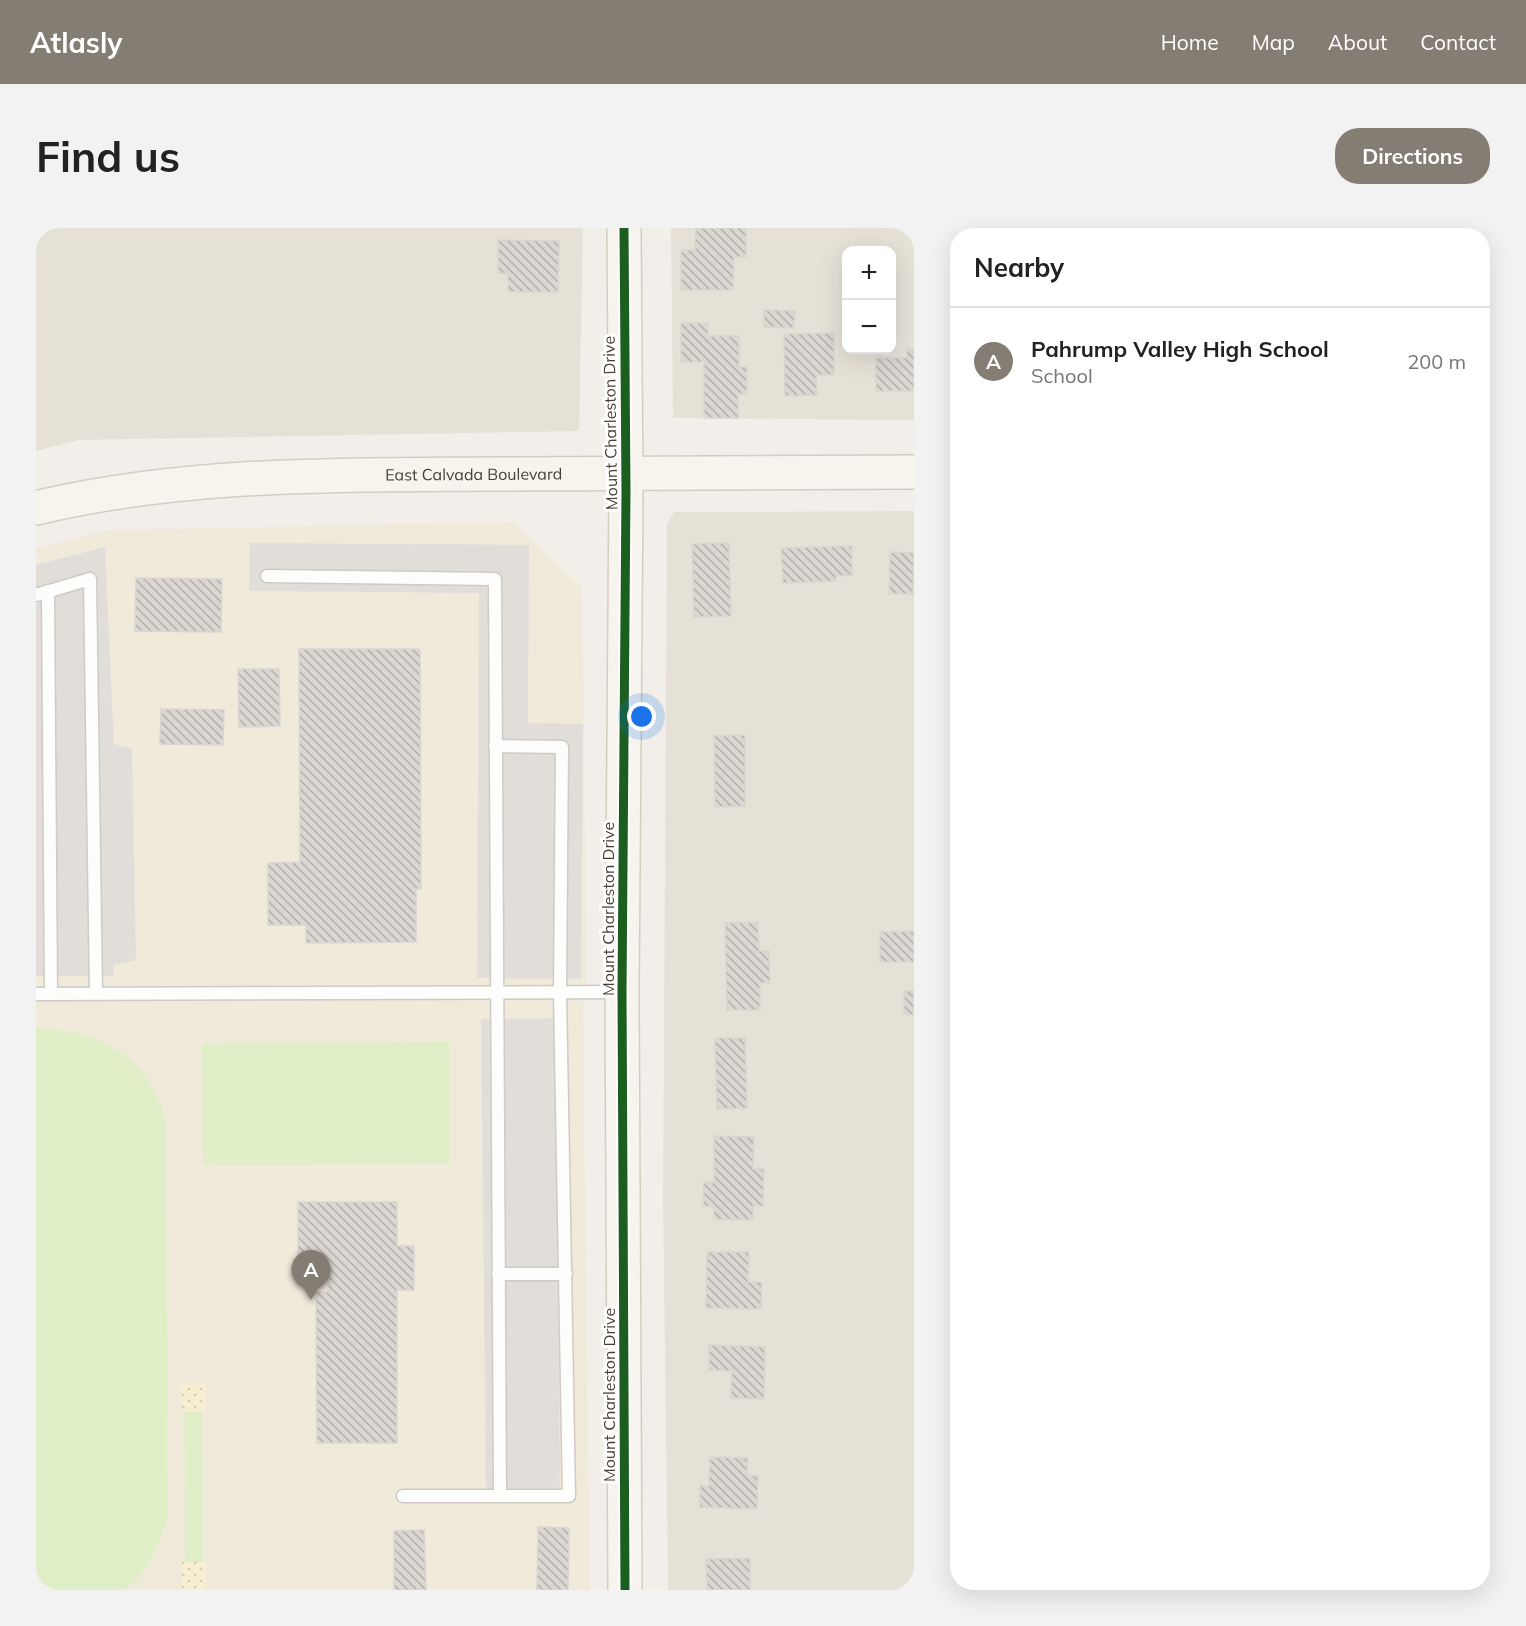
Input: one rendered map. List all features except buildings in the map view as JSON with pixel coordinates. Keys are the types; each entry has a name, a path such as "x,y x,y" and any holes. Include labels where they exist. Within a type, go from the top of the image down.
{"street":[{"name":"Mount Charleston Drive","path":"624,228 626,472 622,992 625,1590"},
{"name":"East Calvada Boulevard","path":"36,508 153,486 245,478 626,472 914,472"}],"lane":[{"path":"267,576 495,579 500,1496"},
{"path":"51,994 42,593 90,579 96,994"},
{"path":"403,1496 569,1496 560,992 562,747 495,746"},
{"path":"36,994 622,992"},
{"path":"498,1274 566,1274"}],"shaded area":[{"path":"36,228 583,228 579,431 79,440 36,451"},
{"path":"671,228 914,228 914,420 673,418"},
{"path":"914,511 914,1590 668,1590 663,1200 667,524 674,512"},
{"path":"513,522 582,587 587,981 583,1009 590,1590 36,1590 36,549 106,530"},
{"path":"250,543 529,545 528,723 583,724 581,979 477,978 479,593 249,591"},
{"path":"105,547 114,744 132,749 136,960 114,965 113,976 36,976 36,565"},
{"path":"556,1018 560,1492 486,1493 481,1019"}],"sand":[{"path":"181,1384 205,1384 205,1412 181,1412"},
{"path":"182,1562 205,1562 206,1590 182,1590"}],"green space":[{"path":"36,1028 81,1034 119,1051 148,1080 166,1121 168,1514 152,1558 138,1578 120,1590 36,1590"},
{"path":"449,1042 449,1164 203,1165 202,1043"},
{"path":"184,1412 202,1412 203,1562 185,1562"}],"cycle path":[{"path":"624,228 626,490 622,992 625,1590"}],"place":[{"name":"Pahrump Valley High School","path":"311,1300"}]}
